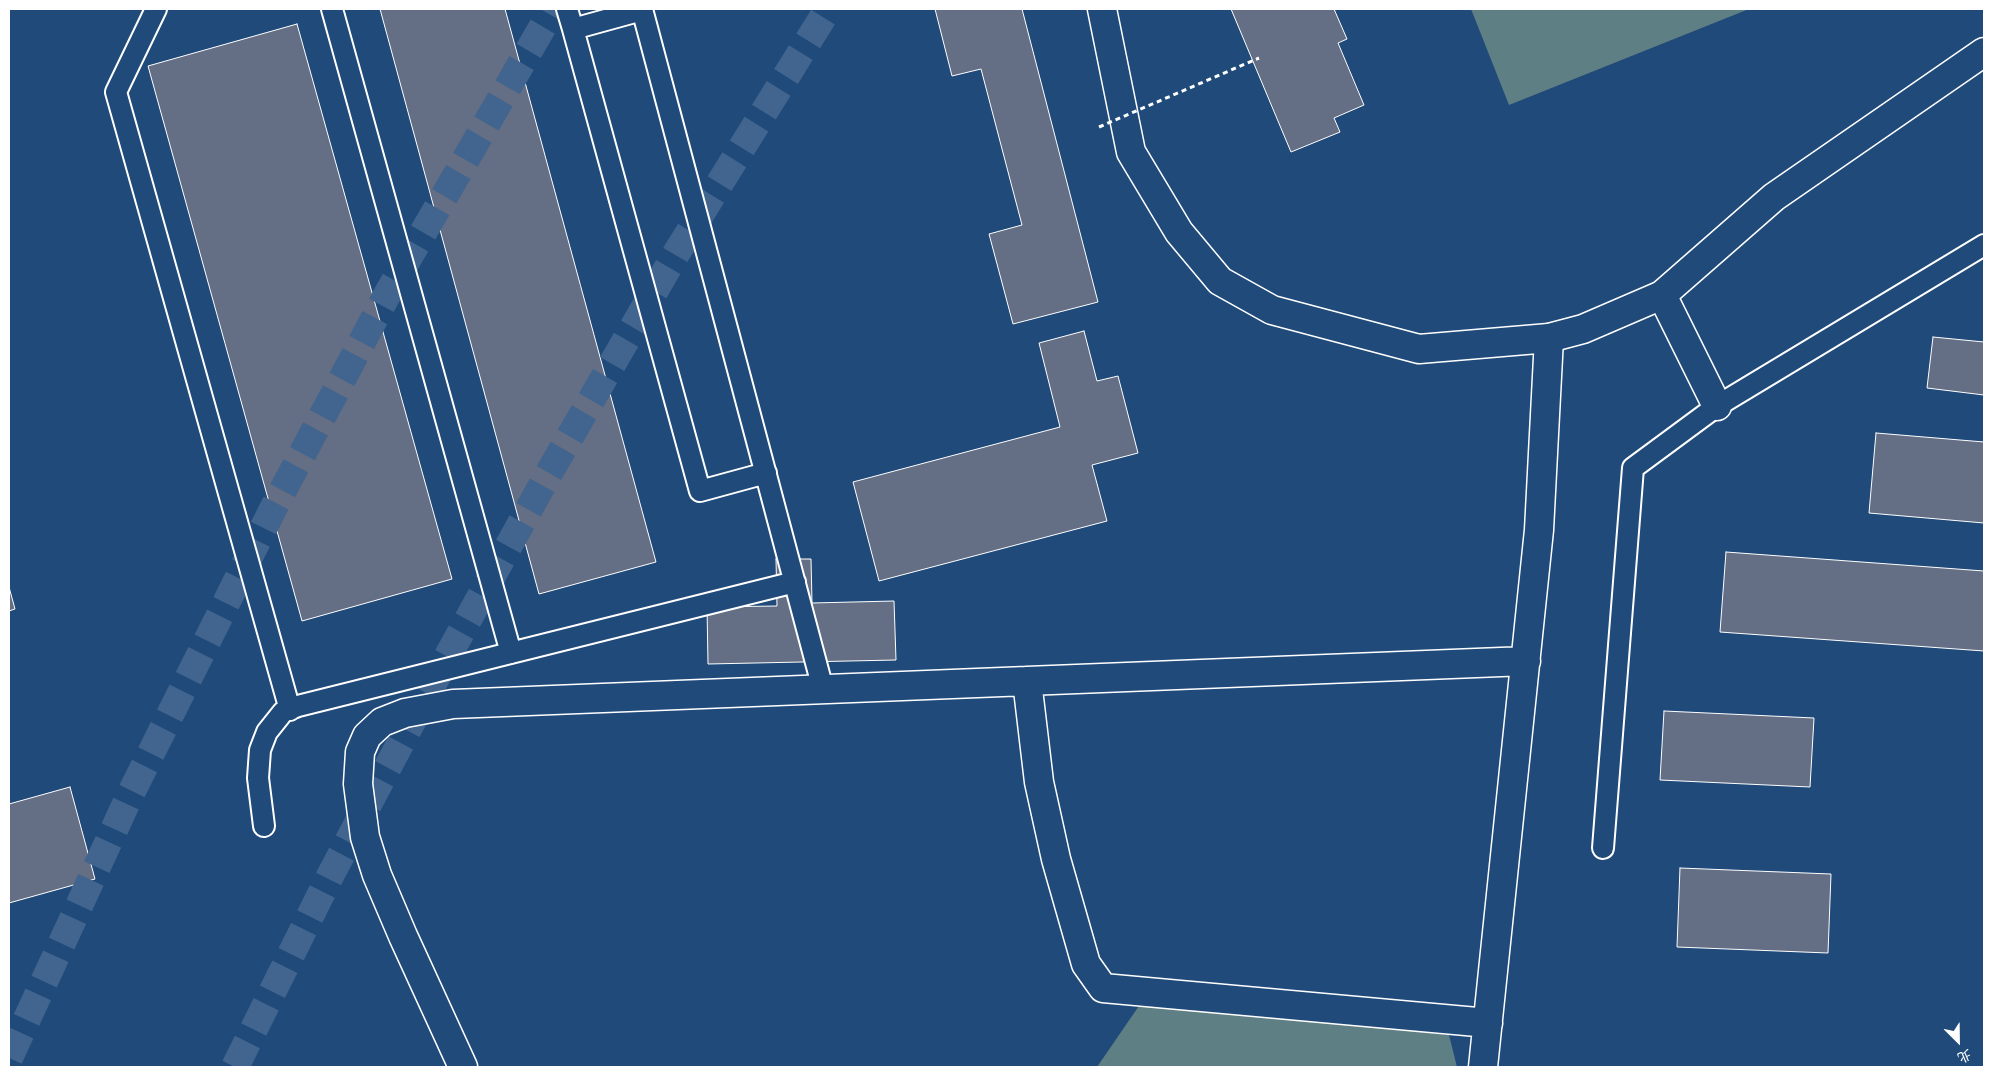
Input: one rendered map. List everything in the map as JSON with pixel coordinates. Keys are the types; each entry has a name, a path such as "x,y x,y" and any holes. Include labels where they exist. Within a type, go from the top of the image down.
{"street":[{"path":"1102,9 1131,152 1179,232 1220,281 1272,310 1419,349 1549,338 1583,329 1662,295 1774,197 1984,52"},
{"path":"1662,295 1718,406"},
{"path":"1483,1067 1539,530 1549,338"},
{"path":"463,1067 377,875 365,837 358,784 360,752 367,736 382,722 405,712 453,704 1526,661"},
{"path":"1027,681 1039,782 1056,859 1086,964 1103,988 1488,1024"}],"lane":[{"path":"156,9 116,92 290,710"},
{"path":"332,9 511,653"},
{"path":"567,9 700,491 766,473"},
{"path":"573,29 642,9 823,689"},
{"path":"1603,848 1632,468 1718,406 1984,245"},
{"path":"264,826 258,778 260,750 267,732 283,712 795,582"}],"path":[{"path":"1099,127 1259,58"}],"green space":[{"path":"1471,9 1749,9 1509,105"},
{"path":"1143,1000 1449,1035 1457,1067 1097,1067"}],"building":[{"path":"380,9 505,9 656,562 539,594"},
{"path":"935,9 1022,9 1098,302 1013,324 989,234 1022,225 981,69 952,76"},
{"path":"1231,9 1334,9 1347,39 1338,43 1364,105 1334,118 1340,132 1291,152"},
{"path":"297,24 452,579 302,621 148,66"},
{"path":"1084,331 1097,381 1118,376 1138,453 1092,465 1107,521 879,581 853,482 1060,427 1039,343"},
{"path":"1933,337 1984,342 1984,395 1927,388"},
{"path":"1876,433 1984,442 1984,523 1869,513"},
{"path":"1726,552 1984,571 1984,651 1720,632"},
{"path":"776,559 811,559 812,603 894,601 896,660 708,664 707,607 777,606"},
{"path":"9,587 15,609 9,611"},
{"path":"1664,711 1814,718 1810,787 1660,780"},
{"path":"70,787 95,879 9,903 9,804"},
{"path":"1680,868 1831,874 1828,953 1677,947"}],"tunnel":[{"path":"9,1058 130,795 275,505 388,293 553,9"},
{"path":"235,1067 330,876 416,714 546,478 677,252 828,9"}]}
